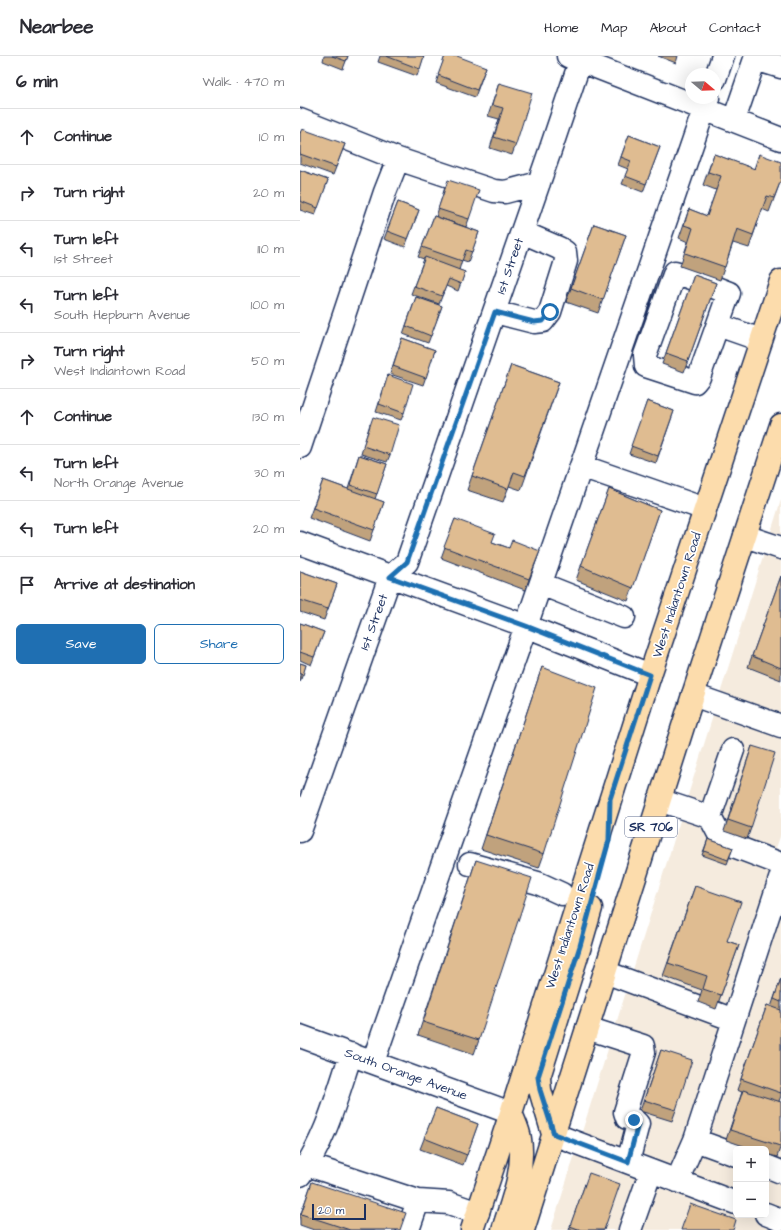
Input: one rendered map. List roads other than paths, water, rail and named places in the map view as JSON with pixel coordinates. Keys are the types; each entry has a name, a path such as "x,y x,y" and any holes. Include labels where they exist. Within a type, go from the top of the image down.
{"main road":[{"name":"West Indiantown Road","path":"475,1222 650,675 781,281"},
{"name":"SR 706","path":"523,1230 693,695 745,536 777,449 781,425"},
{"path":"554,1134 540,1090 538,1077 580,946 609,840 610,799"},
{"path":"503,1230 515,1192 521,1161 520,1138 511,1113"}],"street":[{"path":"719,68 723,56"},
{"path":"734,120 755,57 781,67"},
{"path":"577,58 685,96"},
{"name":"1st Street","path":"300,831 390,577 407,562 539,182 577,58"},
{"path":"373,1062 526,626 706,104"},
{"path":"708,104 734,120 781,138"},
{"path":"300,120 398,159 494,191 505,192 539,182"},
{"path":"300,447 385,192 398,159"},
{"path":"495,312 534,322 543,321 550,312 566,261 565,252 522,232"},
{"path":"676,272 729,293 718,325 699,377 695,382 646,366 645,355 676,272"},
{"path":"718,325 761,340"},
{"path":"581,466 705,509"},
{"path":"745,536 781,548"},
{"path":"300,543 526,626 650,675"},
{"path":"540,584 624,617"},
{"path":"693,695 781,726"},
{"path":"710,817 733,750"},
{"path":"659,800 710,817 723,842 781,864"},
{"path":"470,864 538,883 562,894"},
{"path":"677,1181 695,1140 781,876"},
{"path":"605,972 734,1020"},
{"path":"587,1028 643,1046 644,1052 625,1112 627,1118 634,1120 638,1124 628,1162"},
{"name":"South Orange Avenue","path":"300,1036 511,1113"},
{"path":"351,1054 325,1130 304,1170 418,1201 450,1203 475,1222"},
{"path":"554,1134 733,1202"},
{"path":"695,1140 733,1154"},
{"path":"769,1167 781,1172"},
{"path":"630,1230 651,1171"},
{"path":"408,1230 418,1201"},
{"path":"769,1215 781,1220"}]}
